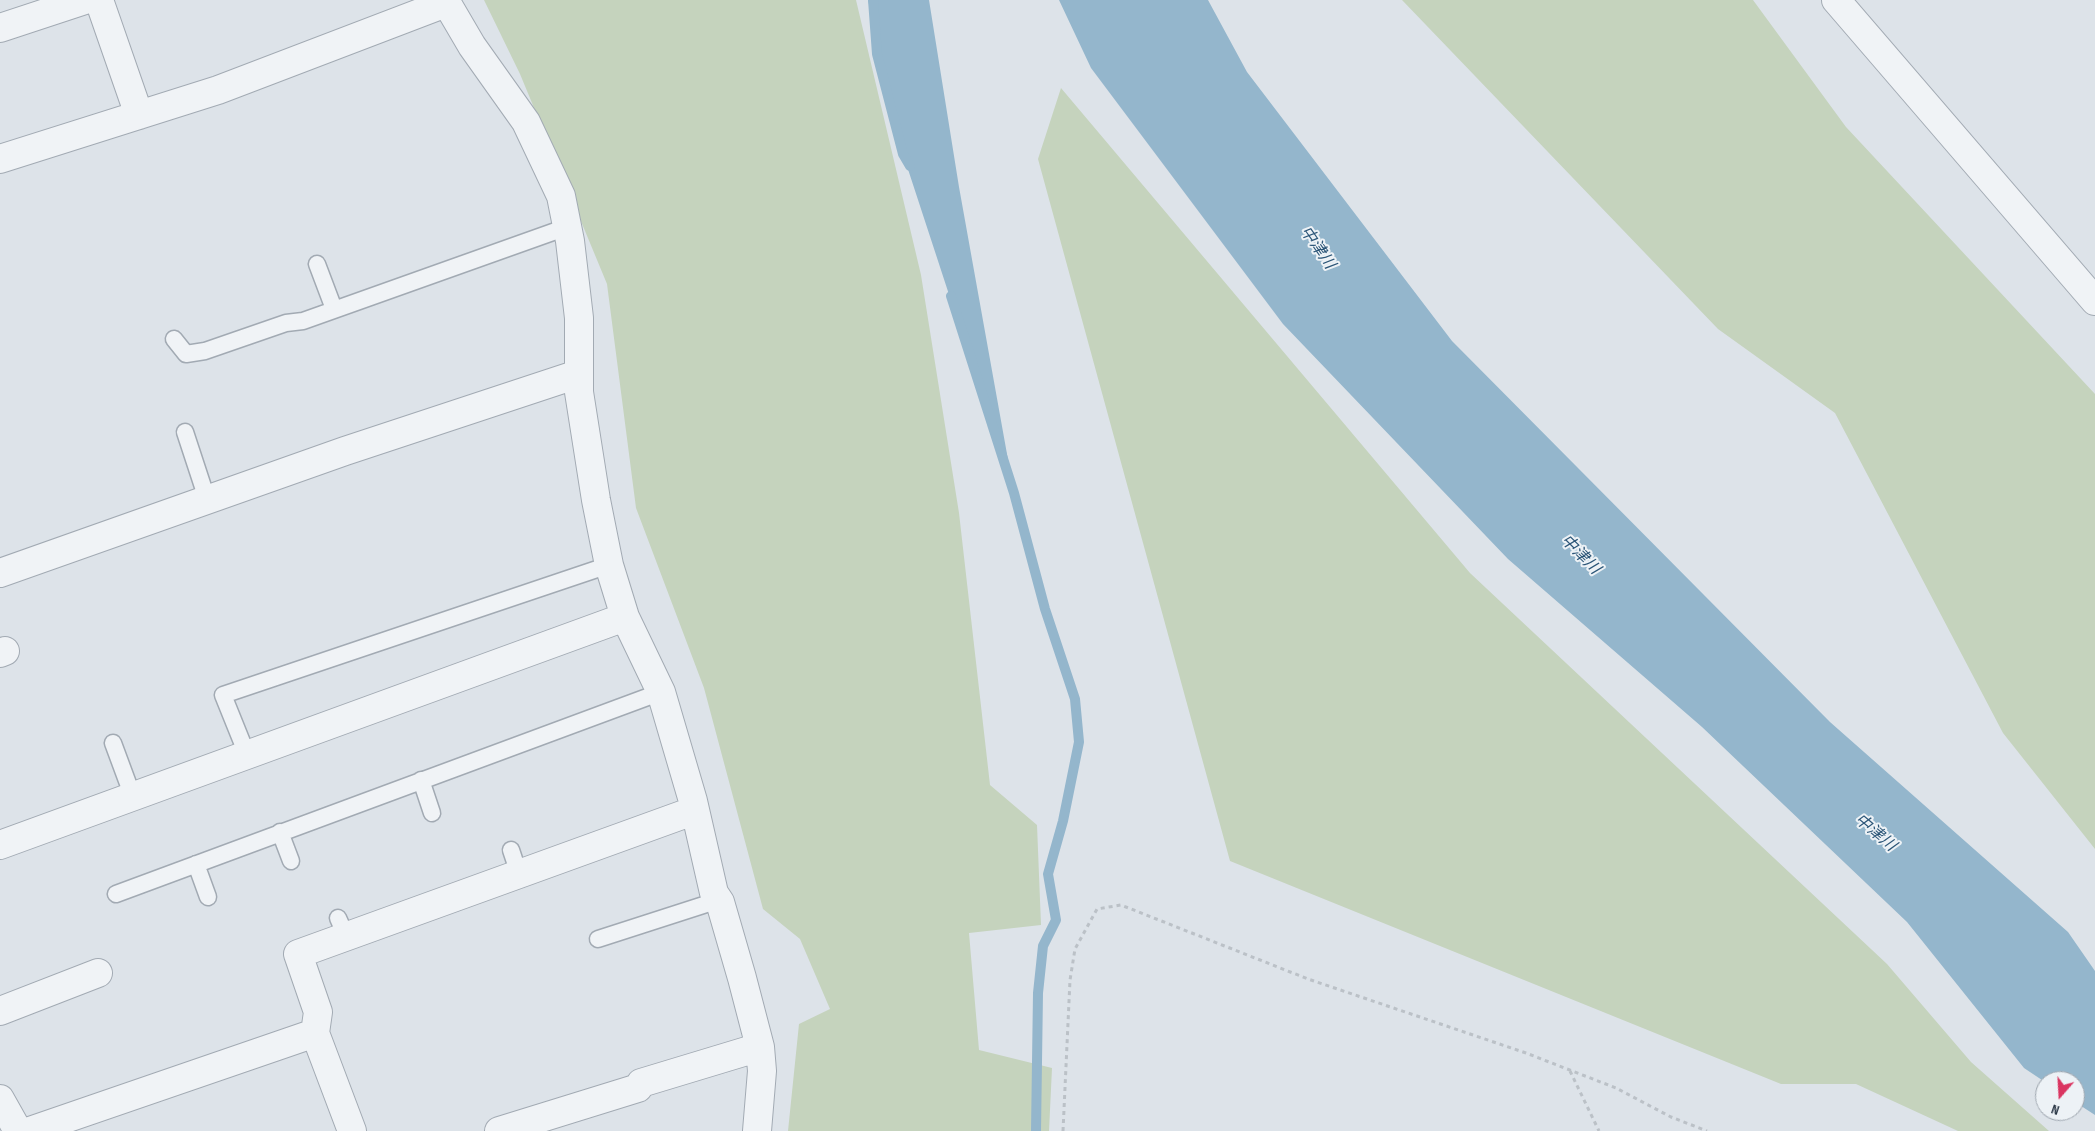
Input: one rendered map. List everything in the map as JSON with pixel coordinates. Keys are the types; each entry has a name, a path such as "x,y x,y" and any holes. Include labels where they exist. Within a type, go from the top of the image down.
{"street":[{"path":"0,28 85,0"},
{"path":"99,0 139,115"},
{"path":"1836,0 2095,301"},
{"path":"0,159 218,90 446,2 472,46 526,122 561,196 579,318 578,374 596,500 609,565 625,617 661,692 692,801 714,893 719,900 742,978 760,1047 762,1070 757,1131"},
{"path":"0,573 345,450 578,374"},
{"path":"0,845 248,757 625,617"},
{"path":"352,1131 315,1033 318,1012 298,954 342,927 515,862 693,811"},
{"path":"0,1011 98,973"},
{"path":"30,1131 315,1033"},
{"path":"500,1131 545,1124 760,1047"},
{"path":"0,1099 18,1131"}],"lane":[{"path":"174,339 186,354 205,351 286,322 303,321 567,227"},
{"path":"318,264 334,309"},
{"path":"184,432 207,499"},
{"path":"248,757 223,695 609,565"},
{"path":"116,894 661,692"},
{"path":"113,743 133,797"},
{"path":"421,780 432,813"},
{"path":"280,832 291,861"},
{"path":"196,864 208,897"},
{"path":"598,939 719,900"}],"path":[{"path":"1063,1131 1070,980 1075,949 1097,909 1121,905 1308,979 1570,1070 1616,1088 1671,1117 1707,1131"},
{"path":"1570,1070 1599,1131"}],"green space":[{"path":"484,0 856,0 921,275 959,513 990,785 1037,825 1041,925 969,933 979,1050 1052,1068 1049,1131 788,1131 799,1024 830,1009 800,939 763,909 704,688 636,508 607,284 520,74"},
{"path":"1402,0 1753,0 1846,127 2095,394 2095,849 2003,733 1835,413 1718,329"},
{"path":"1061,88 1470,573 1887,964 1971,1062 2035,1119 2035,1121 2038,1121 2049,1131 1958,1131 1856,1084 1781,1084 1230,861 1038,159"}],"water":[{"path":"868,0 929,0 959,187 1014,493 903,154"},
{"name":"中津川","path":"1059,0 1208,0 1247,72 1452,341 1830,722 2068,932 2095,971 2095,1115 2085,1108 2085,1071 2035,1071 2035,1075 2024,1068 1907,922 1702,727 1508,559 1283,324 1091,68"}],"waterway":[{"path":"873,0 877,54 903,154 910,166"},
{"path":"951,296 1014,493 1045,609 1075,699 1079,742 1063,821 1048,874 1056,920 1043,946 1038,993 1036,1131"}]}
